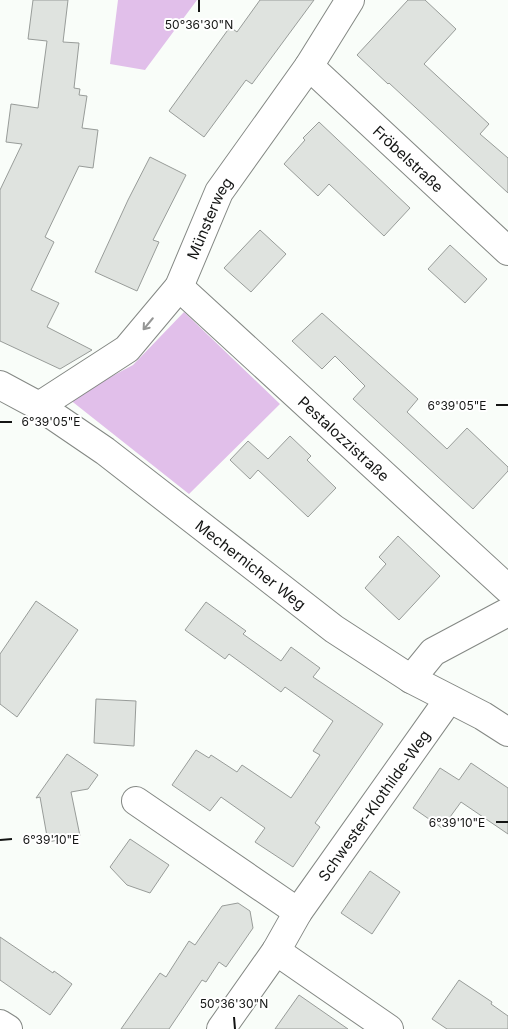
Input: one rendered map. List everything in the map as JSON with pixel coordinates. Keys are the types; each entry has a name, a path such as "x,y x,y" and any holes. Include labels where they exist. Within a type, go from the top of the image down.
{"street":[{"name":"Münsterweg","path":"39,406 127,349 179,287 218,192 308,66 350,0"},
{"name":"Fröbelstraße","path":"308,66 508,251"},
{"name":"Pestalozzistraße","path":"179,287 508,589"},
{"name":"Mechernicher Weg","path":"0,385 39,406 105,451 334,629 411,679 483,716 508,732"},
{"path":"411,679 433,652 508,612"},
{"name":"Schwester-Klothilde-Weg","path":"221,1029 276,951 298,912 449,699"},
{"path":"136,801 298,912"},
{"path":"276,951 389,1029"},
{"path":"0,1024 8,1029"}],"shaded area":[{"path":"118,0 197,0 145,70 110,64"},
{"path":"184,312 280,404 189,494 69,399 133,365"}],"building":[{"path":"33,0 68,0 63,42 79,43 74,88 80,89 79,95 87,96 82,128 98,130 93,168 79,166 45,237 54,242 31,290 59,303 47,327 92,350 60,369 0,341 0,190 22,144 6,142 11,104 38,108 47,41 28,39"},
{"path":"260,0 314,0 252,84 246,80 204,137 169,111 230,27 237,32"},
{"path":"408,0 425,0 456,29 424,64 489,124 480,134 508,158 508,193 357,55"},
{"path":"319,122 410,208 384,236 329,184 318,196 284,164 305,140 303,138"},
{"path":"150,157 186,175 153,240 159,242 137,291 95,272"},
{"path":"260,230 286,254 251,292 224,268"},
{"path":"450,245 487,279 465,303 428,269"},
{"path":"322,313 418,399 407,412 447,449 467,428 508,467 508,471 473,509 353,399 365,386 335,356 322,369 292,341"},
{"path":"290,436 311,456 307,460 336,488 308,517 258,470 250,479 230,460 248,441 268,459"},
{"path":"398,536 440,576 399,620 365,588 386,564 379,557"},
{"path":"36,601 78,630 17,717 0,704 0,654"},
{"path":"206,602 246,631 243,634 281,661 291,647 320,668 313,677 383,724 315,823 320,827 293,867 255,842 265,828 221,797 210,811 172,785 196,750 209,758 211,755 237,772 242,765 291,798 320,755 313,751 333,721 285,687 281,692 229,654 225,659 185,630"},
{"path":"96,699 136,701 134,746 94,743"},
{"path":"67,754 98,775 88,789 71,792 80,836 48,842 40,797 36,798"},
{"path":"471,763 508,788 508,834 461,802 442,828 413,808 440,768 459,780"},
{"path":"130,839 169,865 150,893 127,885 110,867"},
{"path":"370,871 400,892 372,934 341,913"},
{"path":"238,903 250,911 253,928 226,967 219,962 206,982 202,980 169,1029 121,1029 160,973 166,977 189,941 195,945 222,906"},
{"path":"0,937 72,984 50,1015 0,980"},
{"path":"459,980 492,1002 491,1004 508,1016 508,1029 447,1029 432,1019"},
{"path":"299,995 348,1029 275,1029"}]}
